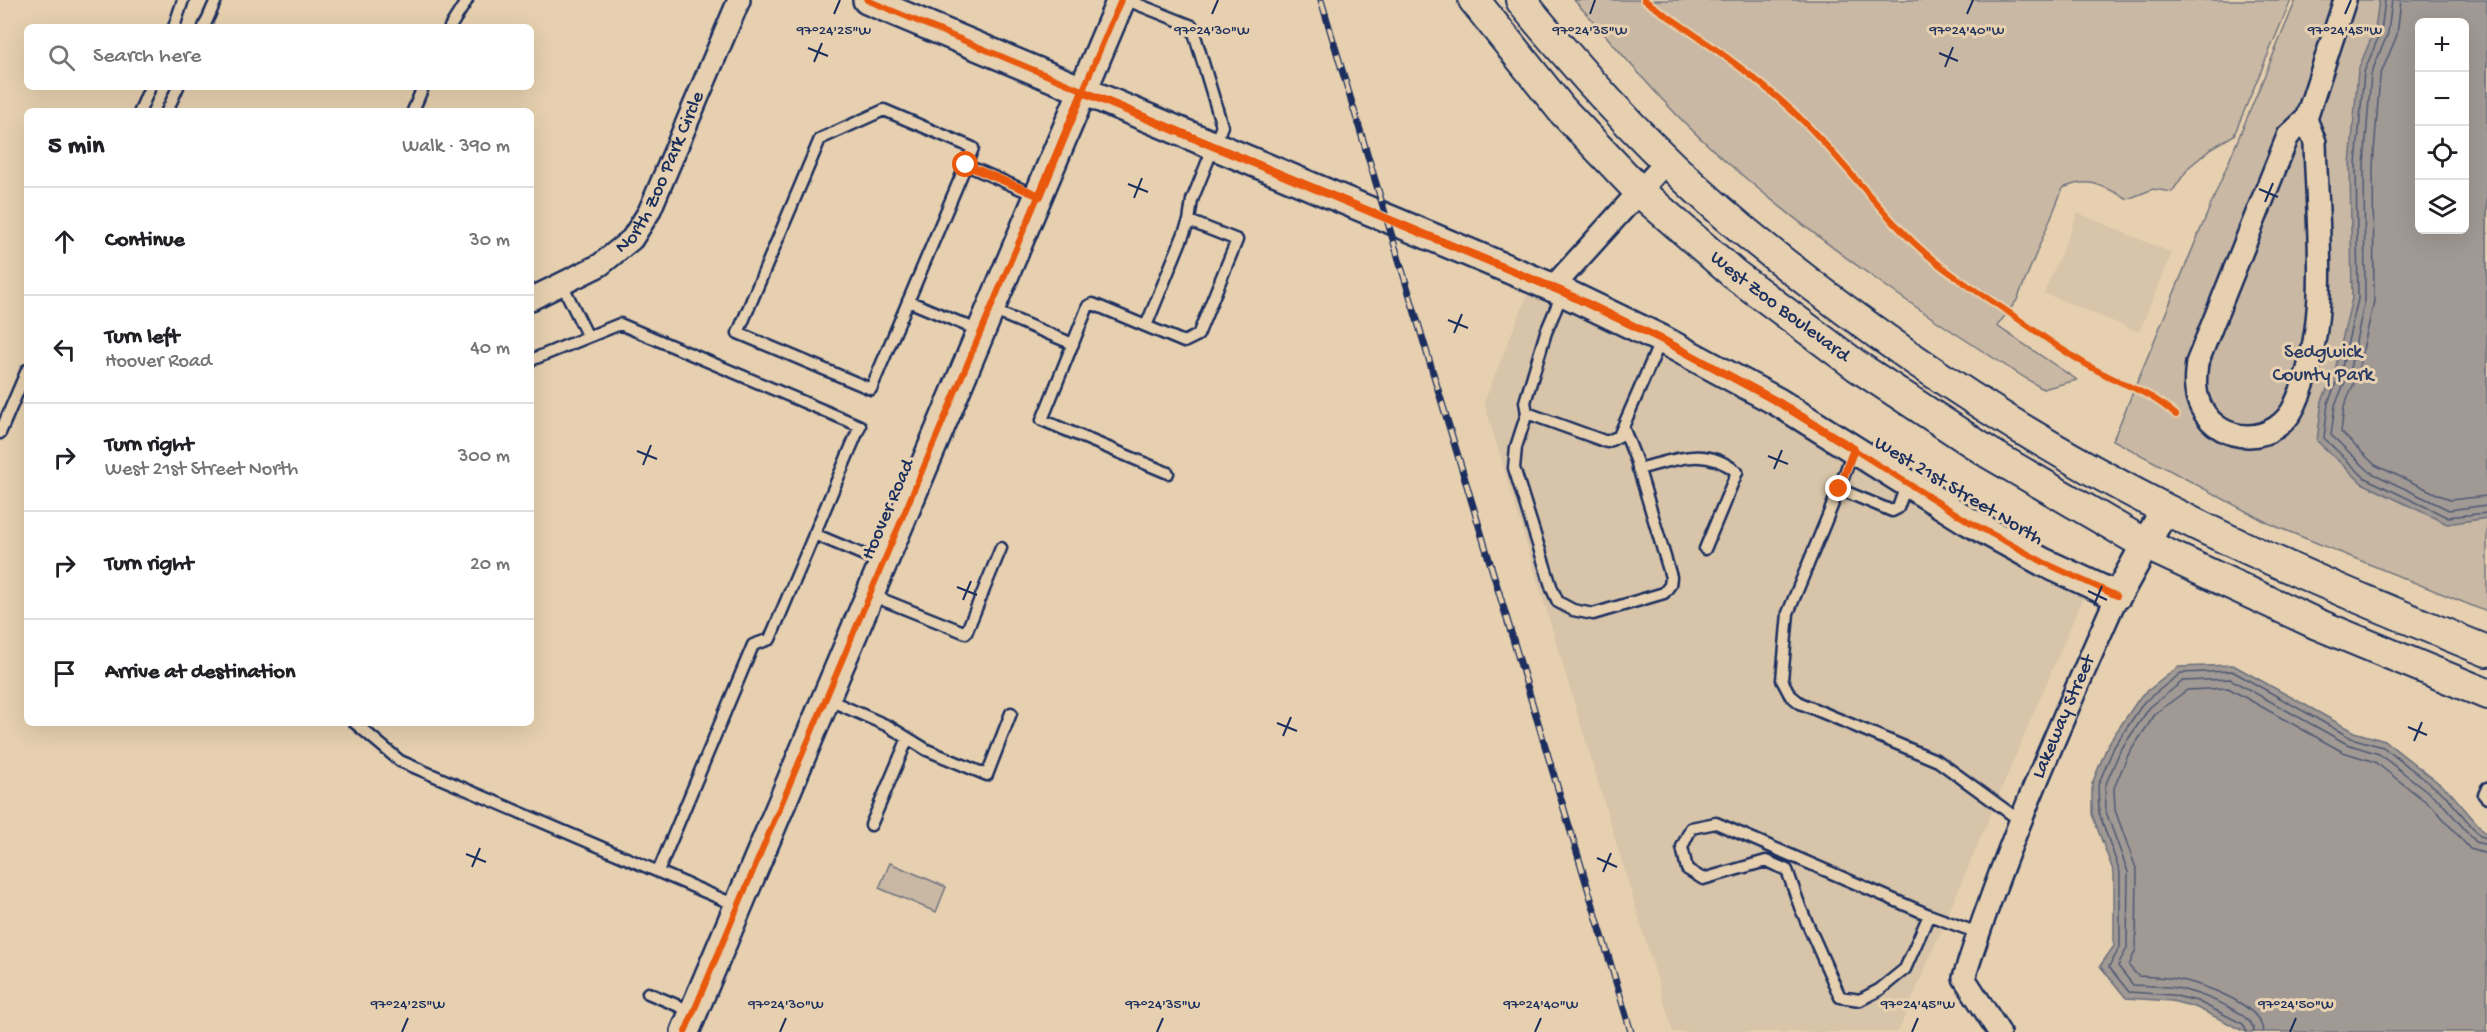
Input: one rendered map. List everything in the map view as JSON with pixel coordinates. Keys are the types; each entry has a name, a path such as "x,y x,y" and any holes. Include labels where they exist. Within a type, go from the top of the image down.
{"main road":[{"name":"West Zoo Boulevard","path":"1474,0 1562,110 1639,191 1734,274 1857,366 1989,453 2145,544"},
{"name":"West Zoo Boulevard","path":"1521,0 1584,75 1666,162 1788,267 1889,341 1982,403 2164,509"},
{"path":"2164,509 2252,551 2487,651"},
{"path":"2145,544 2318,624 2487,694"}],"street":[{"name":"North Zoo Park Circle","path":"534,298 600,266 632,239 649,212 739,0"},
{"name":"West 21st Street North","path":"867,0 1558,290 1661,339 1778,402 2005,542 2117,596"},
{"name":"Hoover Road","path":"689,1022 1121,0"},
{"path":"2306,119 2315,142 2320,296 2310,359 2296,404 2289,418 2277,429 2248,437 2231,434 2216,426 2200,406 2195,389 2197,363 2288,136 2306,119 2345,0"},
{"path":"1558,290 1639,191 1666,162"},
{"name":"Lakeway Street","path":"1999,1032 1964,978 1978,933 2051,747 2117,596 2164,509"}],"lane":[{"path":"175,24 183,0"},
{"path":"205,24 216,0"},
{"path":"452,24 467,0"},
{"path":"1128,0 1192,26 1222,126 1192,200 1189,221 1146,326"},
{"path":"141,108 149,90"},
{"path":"168,108 177,90"},
{"path":"414,108 422,90"},
{"path":"884,110 973,148 966,165 871,389 738,333 820,139 884,110"},
{"path":"966,165 1040,196"},
{"path":"1168,473 1042,420 1088,306 1094,304 1184,342 1198,335 1237,240 1189,221"},
{"path":"562,284 588,337"},
{"path":"1558,290 1525,402 1527,413 1515,447 1514,468 1558,602 1593,614 1664,593 1670,585 1671,577 1623,427"},
{"path":"908,301 1073,344"},
{"path":"534,359 620,324 860,426 770,639 753,645 658,872"},
{"path":"1527,413 1607,442 1618,436 1661,339"},
{"path":"0,433 5,409 24,375"},
{"path":"1854,449 1788,613 1782,680 1790,695 1800,703 1938,760 2022,822"},
{"path":"1638,468 1699,455 1711,456 1737,472 1705,549"},
{"path":"1839,489 1892,511 1898,508 1907,483"},
{"path":"814,534 884,563"},
{"path":"871,594 966,633 1001,548"},
{"path":"826,699 888,726 927,750 987,775 1011,713"},
{"path":"359,726 400,761 738,906"},
{"path":"871,825 908,738"},
{"path":"2487,788 2484,795 2487,798"},
{"path":"1929,915 1905,969 1879,990 1860,1000 1840,997 1800,908 1787,870 1766,861 1704,879 1688,869 1682,847 1691,828 1716,823 1929,915 1978,933"},
{"path":"648,993 689,1022"}],"shaded area":[{"path":"2078,213 2172,253 2139,332 2044,293"},
{"path":"1529,291 1629,338 1742,396 1827,445 1963,535 2015,564 2083,597 1898,1032 1673,1032 1484,402"}],"green space":[{"path":"1574,0 2291,0 2234,135 2212,148 2189,167 2172,192 2153,189 2128,199 2096,184 2081,183 2063,188 2017,300 1997,326 2077,380 2043,389 1956,334 1871,276 1749,181 1674,112"},
{"name":"Sedgwick County Park","path":"2296,0 2487,0 2487,612 2270,524 2113,440"},
{"path":"890,863 946,887 936,912 879,888"}],"water":[{"path":"2379,0 2487,0 2487,518 2447,524 2362,483 2317,441 2322,401 2335,370 2352,298 2350,165 2358,70 2375,29"},
{"path":"2233,665 2354,732 2385,741 2450,792 2487,835 2487,1032 2246,1032 2195,1007 2172,1001 2126,998 2100,966 2114,946 2114,873 2092,814 2092,784 2108,744 2140,697 2178,667"}],"railway":[{"path":"1321,0 1631,1032"}],"cycle path":[{"path":"867,0 1563,292 1661,339 1778,402 1968,521 2043,562 2117,596"},
{"path":"685,1032 1121,0"},
{"path":"1644,0 1728,58 1788,106 1901,230 1945,269 2067,353 2090,367 2148,395 2176,415"}],"route":[{"path":"966,165 1040,196 1083,92 1553,287 1661,339 1778,402 1854,449 1839,489"}]}
